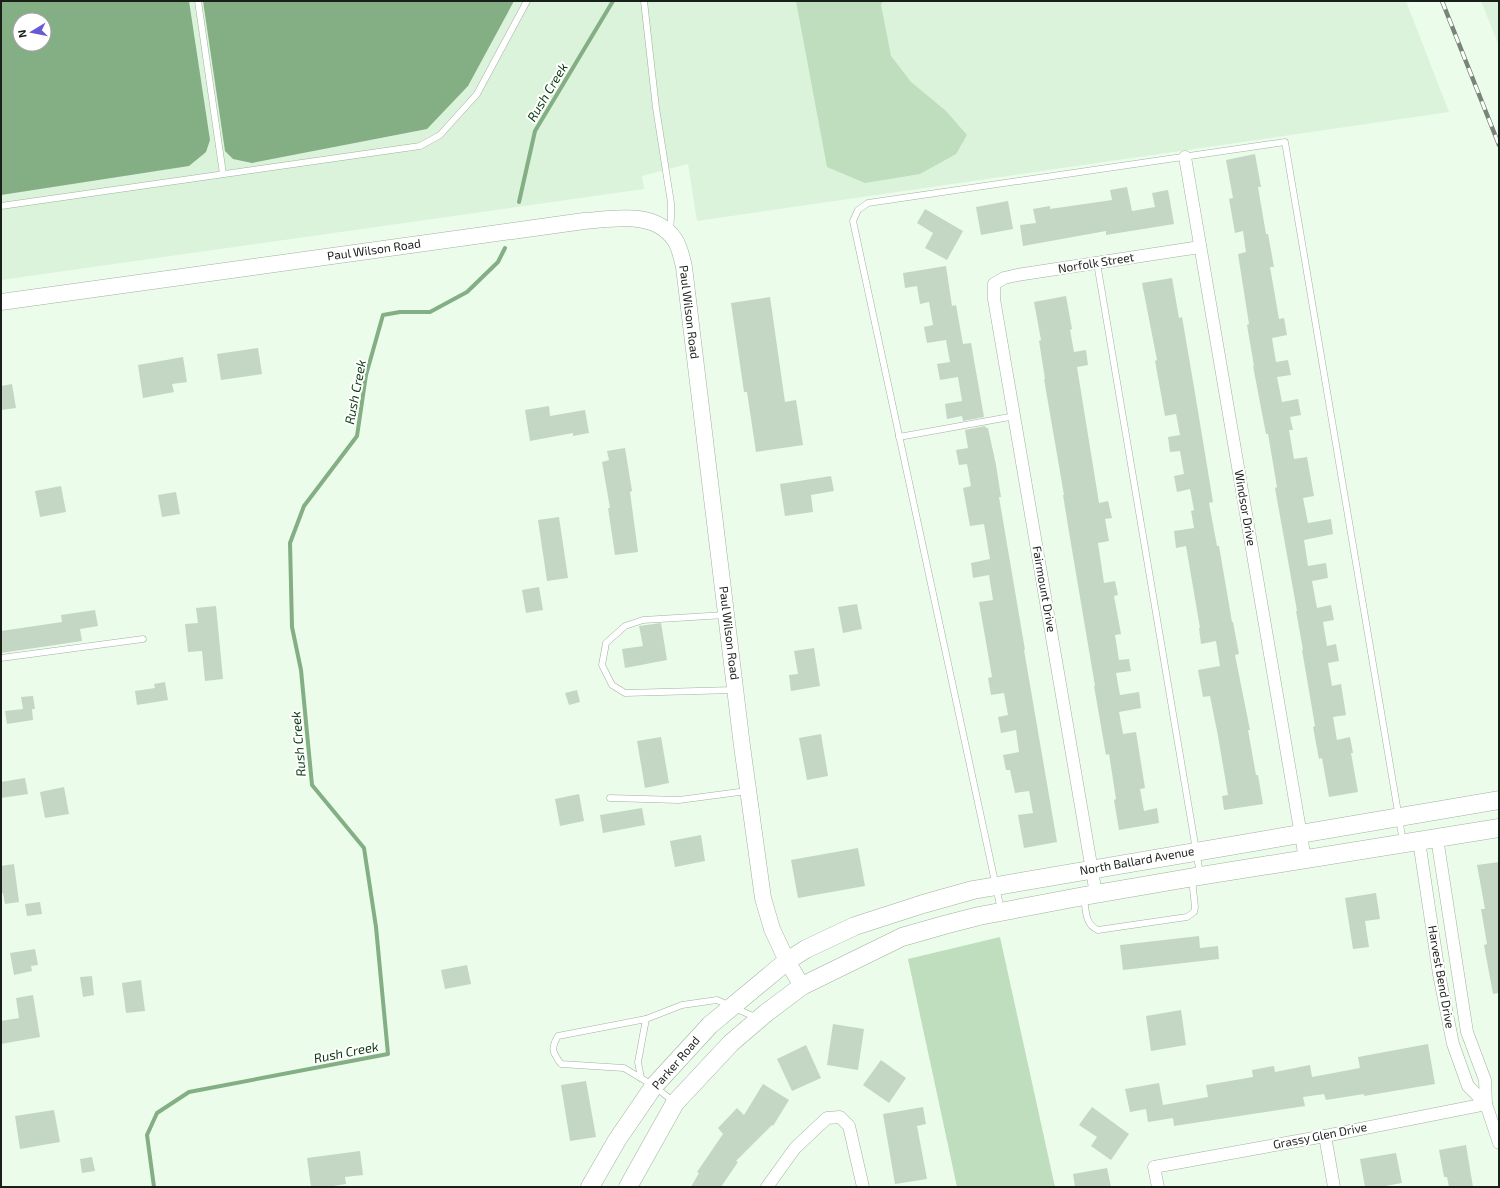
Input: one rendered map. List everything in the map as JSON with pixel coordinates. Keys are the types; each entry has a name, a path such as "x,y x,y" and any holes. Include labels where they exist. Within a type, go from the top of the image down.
{"main road":[{"name":"North Ballard Avenue","path":"787,961 806,949 855,926 948,896 996,885 1499,800"},
{"path":"628,1187 675,1103 731,1043 759,1018 802,986 902,937 944,924 1001,911 1196,877 1499,828"},
{"name":"Parker Road","path":"590,1187 617,1140 647,1082 689,1046 710,1024 787,961"}],"street":[{"name":"Windsor Drive","path":"1185,157 1305,859"},
{"name":"Paul Wilson Road","path":"1,302 584,221 619,218 643,219 655,222 675,240 684,267 748,791 763,898 772,929 787,961 802,986"},
{"name":"Norfolk Street","path":"994,284 1004,278 1017,275 1200,247"},
{"name":"Fairmount Drive","path":"994,284 994,299 1092,869 1090,895"},
{"name":"Harvest Bend Drive","path":"1437,838 1467,1032 1485,1080 1486,1104 1499,1143"},
{"name":"Harvest Bend Drive","path":"1411,842 1453,1044 1468,1086 1486,1104"},
{"name":"Grassy Glen Drive","path":"1158,1187 1154,1167 1325,1136 1486,1104"},
{"path":"767,1187 795,1148 827,1118 840,1117 849,1126 863,1187"},
{"path":"1325,1136 1334,1187"}],"lane":[{"path":"198,1 224,174"},
{"path":"1,206 420,146 440,134 477,94 527,1"},
{"path":"644,1 656,108 671,203 669,234"},
{"path":"1001,911 853,221 858,210 868,203 1285,142 1398,817 1411,842"},
{"path":"1090,895 1089,922 1092,927 1098,930 1187,917 1194,912 1196,877 1196,851 1097,263"},
{"path":"899,437 1015,416"},
{"path":"726,615 643,620 625,626 606,643 602,665 612,685 625,693 736,690"},
{"path":"1,658 143,639"},
{"path":"610,798 679,800 748,791"},
{"path":"675,1103 647,1082 624,1068 561,1064 553,1053 554,1043 558,1036 646,1019 682,1005 717,1000 732,1005 759,1018"},
{"path":"646,1019 638,1062 647,1082"}],"shaded area":[{"path":"1,1 1406,1 1449,112 697,221 688,164 642,176 644,189 1,280"},
{"path":"1,1 189,1 210,140 206,152 189,166 1,195"},
{"path":"203,1 514,1 468,86 427,129 252,163 233,159 225,151"},
{"path":"796,1 883,1 881,5 891,56 911,82 946,111 967,135 956,154 920,174 865,183 827,167"},
{"path":"1481,1 1499,1 1499,46"},
{"path":"1000,937 1055,1187 957,1187 908,959"}],"building":[{"path":"1255,154 1261,187 1258,187 1266,234 1268,234 1274,267 1270,267 1279,319 1284,318 1287,335 1272,338 1276,362 1288,360 1291,375 1277,377 1282,402 1298,399 1301,415 1290,417 1293,430 1289,430 1294,459 1307,457 1314,496 1303,498 1308,523 1331,519 1333,534 1304,540 1308,566 1326,563 1328,578 1312,581 1317,608 1331,605 1334,620 1323,622 1327,646 1336,644 1339,661 1328,663 1332,686 1341,684 1346,715 1333,717 1337,740 1350,737 1353,753 1351,753 1358,792 1329,797 1322,758 1319,759 1313,727 1315,726 1297,611 1275,488 1277,487 1268,434 1266,434 1253,366 1247,325 1249,324 1238,254 1246,252 1243,231 1235,233 1229,199 1233,198 1226,160"},
{"path":"1127,187 1132,211 1155,207 1152,193 1168,190 1174,224 1106,235 1106,231 1023,246 1020,225 1036,223 1033,209 1050,206 1050,209 1112,200 1110,190"},
{"path":"1008,201 1013,229 981,235 976,207"},
{"path":"925,209 963,231 947,260 925,248 933,233 917,223"},
{"path":"946,266 952,306 956,305 963,344 971,343 984,417 963,421 962,416 947,419 945,404 962,401 958,377 940,380 937,364 950,362 946,340 927,343 924,327 933,325 929,302 920,304 917,286 905,288 903,273"},
{"path":"1172,278 1179,318 1182,317 1213,502 1209,503 1217,546 1219,546 1239,654 1235,655 1250,730 1248,730 1256,775 1258,775 1263,804 1224,810 1222,796 1228,795 1218,736 1210,696 1203,697 1198,670 1220,666 1216,641 1201,644 1200,628 1186,546 1176,548 1174,531 1194,528 1191,511 1194,510 1190,489 1177,492 1174,476 1184,474 1180,451 1170,452 1168,437 1180,435 1176,414 1165,416 1155,361 1157,360 1142,283"},
{"path":"1066,296 1072,329 1070,330 1074,352 1086,350 1088,365 1077,367 1099,503 1108,501 1112,518 1105,519 1109,541 1098,543 1104,583 1115,581 1118,595 1114,596 1121,634 1115,635 1119,660 1129,659 1131,671 1116,673 1120,695 1139,692 1141,708 1119,712 1123,734 1136,732 1145,788 1140,789 1144,811 1157,808 1159,823 1119,830 1109,754 1106,755 1094,686 1044,379 1039,341 1041,340 1034,302"},
{"path":"770,297 785,402 796,400 803,445 756,452 747,392 744,392 731,303"},
{"path":"258,348 262,374 221,380 217,354"},
{"path":"183,357 187,382 172,384 174,392 143,398 138,365"},
{"path":"12,384 16,408 1,410 1,386"},
{"path":"549,406 550,416 585,410 589,433 573,436 573,433 530,441 525,410"},
{"path":"985,426 988,428 996,465 1001,497 999,497 1057,842 1024,848 1018,815 1033,813 1029,791 1015,793 1010,770 1006,770 1003,755 1019,752 1016,730 1001,733 998,717 1008,715 1004,693 991,695 988,678 992,677 979,602 993,600 989,575 973,578 971,563 990,559 984,524 970,526 963,488 971,486 967,464 959,465 956,450 968,448 965,430"},
{"path":"625,448 632,491 630,492 638,552 615,555 608,508 610,508 602,462 609,460 607,451"},
{"path":"831,476 834,491 811,495 813,512 785,516 780,484"},
{"path":"61,486 66,512 40,517 35,491"},
{"path":"176,492 180,514 162,517 158,495"},
{"path":"559,517 568,578 547,581 538,520"},
{"path":"539,587 543,610 526,613 522,590"},
{"path":"857,604 862,629 843,633 838,607"},
{"path":"216,606 223,679 205,681 202,651 188,652 185,624 198,623 196,608"},
{"path":"95,610 98,626 80,629 82,641 1,653 1,631 62,622 61,615"},
{"path":"661,623 667,660 625,668 622,649 643,646 639,626"},
{"path":"814,648 820,686 791,691 789,675 798,674 794,651"},
{"path":"165,682 168,700 137,705 135,691 155,688 154,684"},
{"path":"577,690 580,702 569,705 565,693"},
{"path":"33,696 35,709 32,709 33,720 7,724 5,711 23,709 21,697"},
{"path":"821,734 828,776 807,780 799,738"},
{"path":"661,737 669,783 645,788 637,741"},
{"path":"25,778 28,794 1,798 1,782"},
{"path":"64,787 69,814 45,818 40,792"},
{"path":"579,794 584,821 560,826 555,799"},
{"path":"642,808 645,825 603,833 600,815"},
{"path":"701,835 705,861 675,867 670,841"},
{"path":"858,848 865,886 798,898 791,860"},
{"path":"1499,862 1499,993 1493,994 1484,945 1487,944 1481,909 1485,909 1477,865"},
{"path":"14,864 19,902 5,904 3,893 1,893 1,866"},
{"path":"1376,893 1380,919 1365,921 1369,947 1353,949 1345,898"},
{"path":"40,902 42,914 27,916 25,904"},
{"path":"1199,936 1200,948 1218,946 1219,959 1123,970 1120,945"},
{"path":"35,949 38,965 31,966 32,971 14,975 10,953"},
{"path":"467,965 471,984 445,989 441,970"},
{"path":"92,976 94,995 83,997 80,977"},
{"path":"141,980 145,1011 126,1013 122,983"},
{"path":"33,995 40,1037 1,1044 1,1021 19,1018 16,998"},
{"path":"1181,1010 1186,1045 1151,1051 1146,1016"},
{"path":"833,1024 864,1029 858,1070 827,1065"},
{"path":"1428,1044 1435,1084 1364,1096 1364,1094 1326,1100 1324,1094 1303,1097 1305,1106 1174,1126 1173,1118 1148,1122 1146,1109 1130,1112 1125,1089 1159,1083 1163,1105 1208,1097 1206,1085 1253,1077 1252,1070 1274,1066 1275,1072 1310,1065 1312,1077 1360,1068 1358,1057"},
{"path":"806,1045 821,1078 792,1091 777,1059"},
{"path":"881,1060 906,1078 889,1103 863,1085"},
{"path":"586,1081 596,1137 570,1141 561,1085"},
{"path":"763,1084 789,1100 773,1126 772,1125 736,1161 738,1162 721,1187 691,1187 699,1173 697,1172 723,1134 718,1128 737,1108 744,1115"},
{"path":"923,1107 926,1124 917,1126 927,1179 895,1184 883,1114"},
{"path":"1092,1107 1129,1134 1111,1160 1091,1146 1097,1137 1079,1125"},
{"path":"54,1110 60,1142 20,1149 15,1116"},
{"path":"1466,1145 1473,1187 1449,1187 1447,1177 1444,1177 1439,1150"},
{"path":"360,1151 363,1175 345,1177 346,1184 327,1187 311,1187 307,1158"},
{"path":"1396,1153 1402,1183 1380,1187 1365,1187 1360,1159"},
{"path":"92,1157 95,1171 82,1173 80,1159"},
{"path":"1107,1168 1111,1187 1075,1187 1073,1174"}],"waterway":[{"name":"Rush Creek","path":"519,202 535,131 613,1"},
{"name":"Rush Creek","path":"154,1187 147,1135 157,1113 189,1092 388,1054 376,927 364,848 312,785 301,670 292,627 290,543 304,506 357,436 366,375 383,315 400,312 430,312 467,292 498,262 505,248"}],"railway":[{"path":"1442,1 1499,145"}]}
